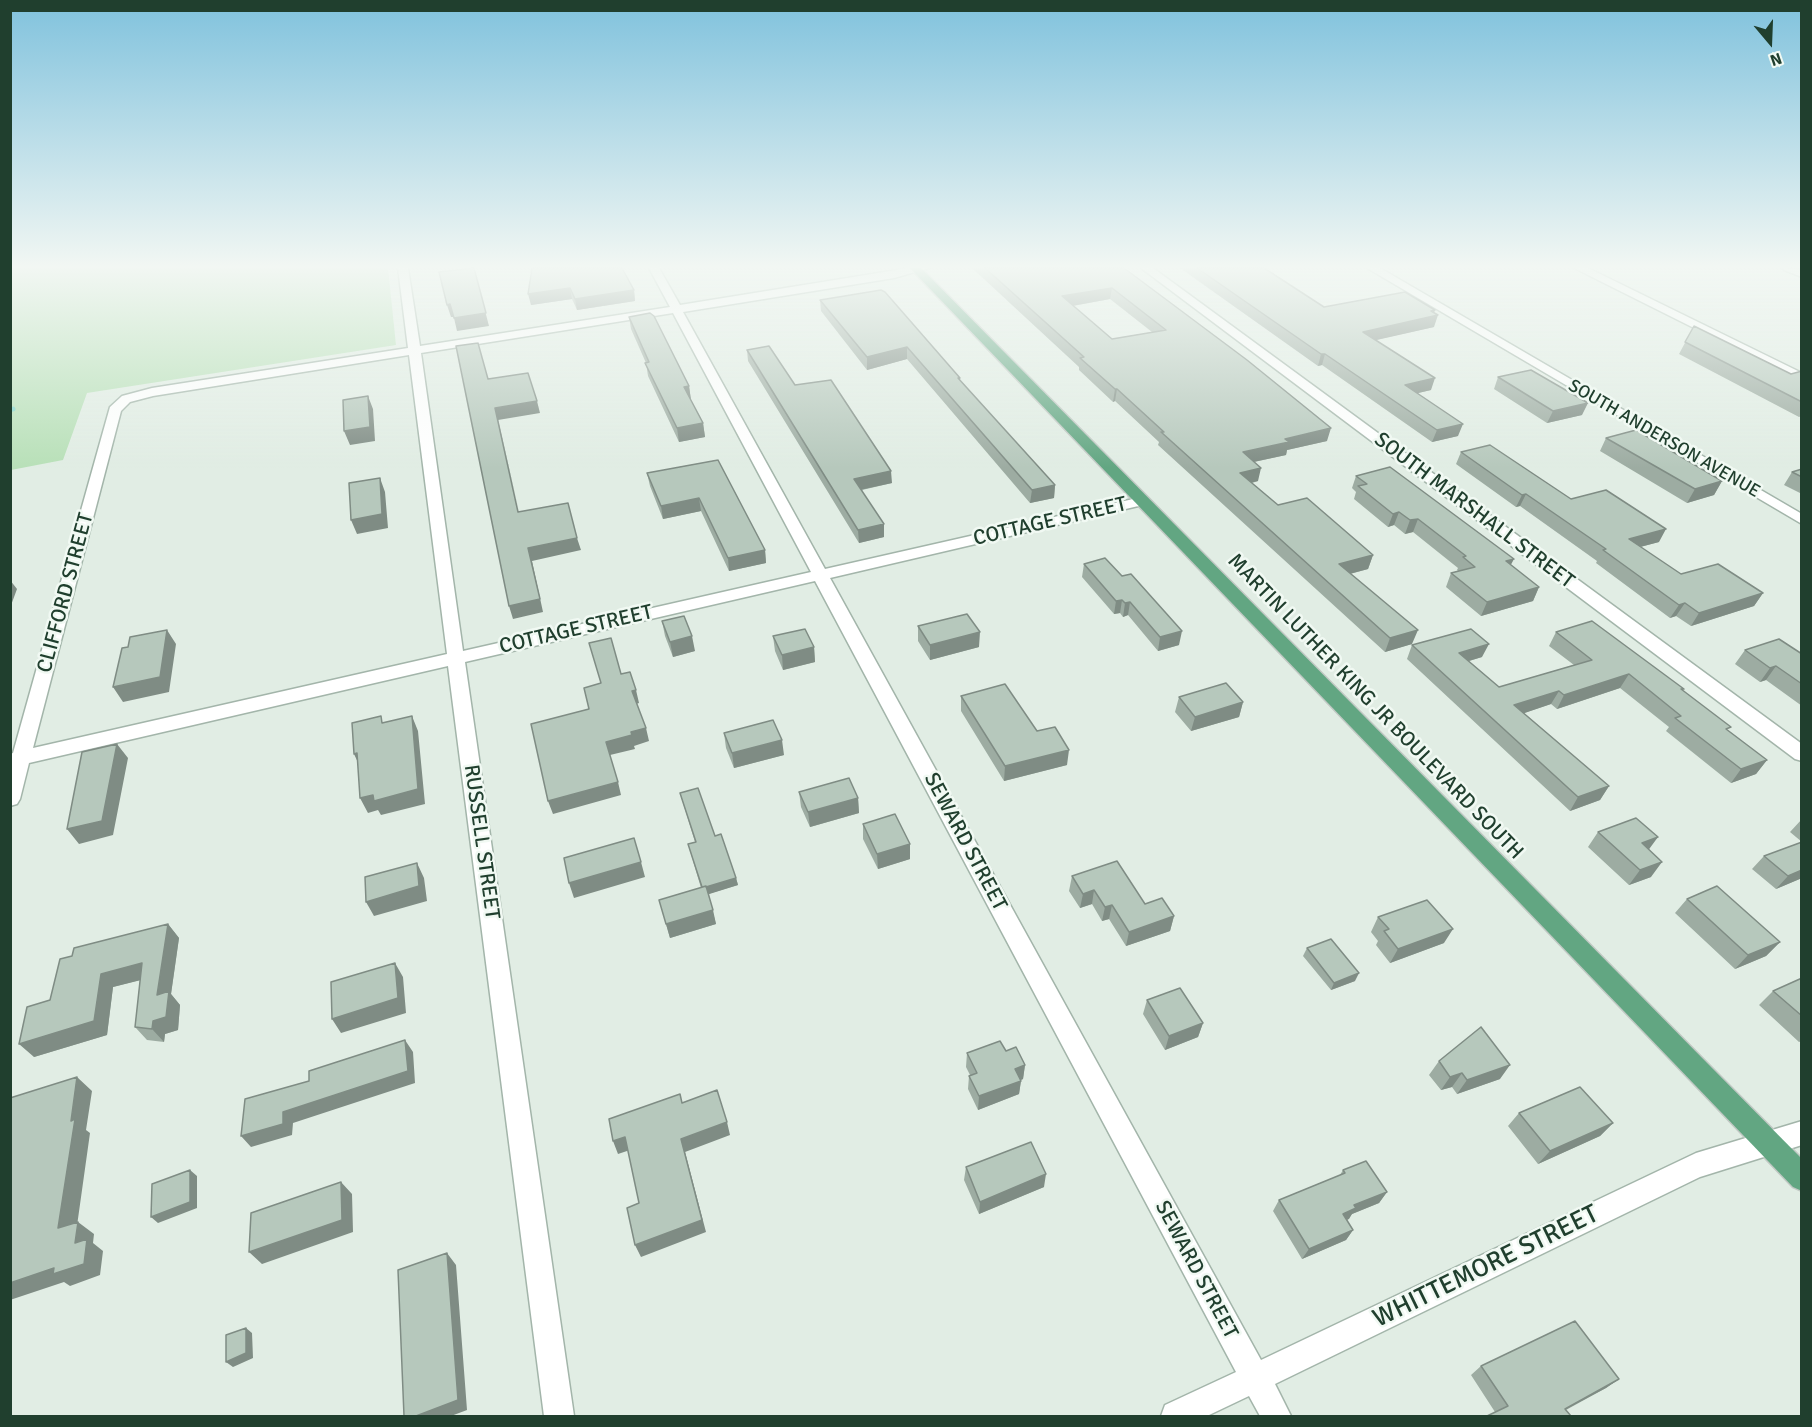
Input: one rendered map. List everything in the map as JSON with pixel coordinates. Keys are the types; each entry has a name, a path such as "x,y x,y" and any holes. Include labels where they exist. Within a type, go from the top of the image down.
{"main road":[{"name":"MARTIN LUTHER KING JR BOULEVARD SOUTH","path":"982,335 1802,1178"}],"street":[{"name":"RUSSELL STREET","path":"412,335 559,1416"},
{"path":"414,351 517,335"},
{"name":"SEWARD STREET","path":"691,335 1276,1416"},
{"name":"SOUTH MARSHALL STREET","path":"1236,335 1802,754"},
{"name":"SOUTH ANDERSON AVENUE","path":"1486,335 1802,520"},
{"path":"1714,335 1802,378"},
{"name":"CLIFFORD STREET","path":"10,799 16,759 115,410 120,403 133,396 414,351"},
{"name":"COTTAGE STREET","path":"16,759 1142,501"},
{"name":"WHITTEMORE STREET","path":"1176,1416 1696,1166 1802,1133"}],"green space":[{"path":"11,335 395,335 396,345 87,393 63,460 11,470"}],"building":[{"path":"637,335 663,335 689,386 684,387 703,423 677,428 645,363 649,362"},
{"path":"849,335 922,335 960,378 958,378 1055,485 1032,490 907,347 867,357"},
{"path":"1059,335 1107,335 1112,339 1138,335 1213,335 1247,360 1331,428 1285,439 1289,442 1243,452 1261,468 1240,473 1278,505 1307,498 1373,555 1339,564 1418,630 1390,638 1080,358 1084,357"},
{"path":"1293,335 1367,335 1435,378 1405,385 1463,424 1437,430 1325,354 1321,354"},
{"path":"1689,335 1711,335 1791,374 1802,371 1802,402 1685,342"},
{"path":"478,343 488,379 528,373 537,401 495,408 518,512 568,503 577,538 528,548 540,599 509,606 456,346"},
{"path":"769,346 795,385 831,380 891,471 854,479 884,524 858,530 747,350"},
{"path":"1531,370 1588,403 1553,411 1498,377"},
{"path":"368,396 370,427 344,431 343,400"},
{"path":"1636,430 1722,481 1695,489 1606,438"},
{"path":"1490,445 1571,499 1606,490 1666,529 1629,539 1681,574 1718,564 1763,593 1699,613 1685,603 1679,605 1603,550 1606,549 1526,494 1522,495 1461,452"},
{"path":"718,460 765,550 728,558 699,498 661,506 647,473"},
{"path":"1390,467 1514,559 1506,561 1539,587 1487,602 1451,573 1475,567 1463,557 1466,556 1418,519 1410,520 1399,512 1393,514 1358,486 1367,484 1356,476"},
{"path":"1802,469 1802,477 1792,472"},
{"path":"380,478 382,514 351,520 349,483"},
{"path":"1105,558 1122,576 1131,574 1182,631 1160,637 1130,602 1116,601 1084,564"},
{"path":"967,614 980,632 930,645 918,626"},
{"path":"684,616 692,636 670,642 662,621"},
{"path":"1592,621 1684,689 1681,689 1731,727 1726,729 1767,760 1741,769 1675,718 1681,716 1629,674 1564,695 1559,691 1514,705 1609,786 1578,797 1412,645 1471,629 1489,644 1459,653 1499,687 1592,660 1556,632"},
{"path":"805,629 814,647 782,655 773,636"},
{"path":"167,630 160,677 113,687 122,648 128,647 130,637"},
{"path":"611,638 621,674 630,672 636,690 632,691 646,728 631,732 632,735 606,742 618,782 548,801 531,724 589,709 584,688 601,683 589,643"},
{"path":"1779,639 1802,654 1802,684 1776,666 1770,668 1745,650"},
{"path":"1226,683 1243,702 1195,717 1179,697"},
{"path":"1005,684 1037,731 1055,727 1069,750 1005,766 961,696"},
{"path":"381,716 382,723 412,716 418,789 374,801 373,795 360,798 352,723"},
{"path":"773,720 782,740 732,753 724,733"},
{"path":"117,744 102,821 67,829 82,752"},
{"path":"849,778 858,798 808,812 799,792"},
{"path":"698,788 715,836 721,834 736,878 706,887 702,887 688,844 696,842 680,793"},
{"path":"895,814 910,844 877,854 863,824"},
{"path":"1636,818 1658,837 1642,843 1662,862 1640,870 1598,832"},
{"path":"634,838 641,862 569,883 564,858"},
{"path":"1802,842 1802,870 1788,876 1764,856"},
{"path":"1117,861 1145,904 1162,898 1174,916 1129,932 1112,905 1105,907 1094,890 1083,894 1072,876"},
{"path":"417,863 419,886 366,902 365,877"},
{"path":"706,886 713,910 666,924 659,900"},
{"path":"1717,886 1780,942 1748,955 1687,899"},
{"path":"1427,900 1453,929 1398,949 1384,931 1389,929 1378,917"},
{"path":"168,924 157,995 169,991 166,1017 153,1021 152,1029 135,1027 142,963 101,974 94,1021 19,1044 27,1007 50,1000 60,959 72,956 74,948"},
{"path":"1331,939 1359,973 1334,983 1307,948"},
{"path":"395,963 398,998 332,1019 331,982"},
{"path":"1802,978 1802,1016 1773,991"},
{"path":"1180,988 1203,1023 1169,1036 1147,1000"},
{"path":"1481,1027 1510,1065 1467,1080 1462,1073 1450,1077 1439,1061"},
{"path":"405,1040 408,1071 283,1112 283,1124 241,1136 245,1099 309,1081 309,1071"},
{"path":"1000,1041 1006,1051 1016,1047 1025,1065 1015,1069 1021,1081 979,1096 969,1076 977,1073 967,1053"},
{"path":"77,1077 71,1121 75,1119 58,1228 78,1222 75,1243 87,1239 84,1264 53,1274 54,1268 10,1283 10,1098"},
{"path":"1580,1087 1613,1123 1550,1151 1519,1113"},
{"path":"717,1090 727,1122 681,1139 702,1220 635,1245 627,1208 639,1203 625,1137 613,1141 609,1119 680,1094 682,1103"},
{"path":"1031,1142 1046,1174 980,1202 966,1167"},
{"path":"1366,1161 1387,1192 1354,1205 1356,1208 1343,1214 1353,1230 1309,1249 1279,1200 1345,1173 1343,1170"},
{"path":"190,1170 190,1202 151,1217 152,1184"},
{"path":"341,1182 342,1220 249,1252 251,1213"},
{"path":"447,1253 458,1400 416,1416 404,1416 398,1270"},
{"path":"1575,1321 1619,1379 1565,1409 1571,1416 1487,1416 1508,1406 1481,1366"},
{"path":"246,1328 246,1353 226,1362 226,1335"}]}
